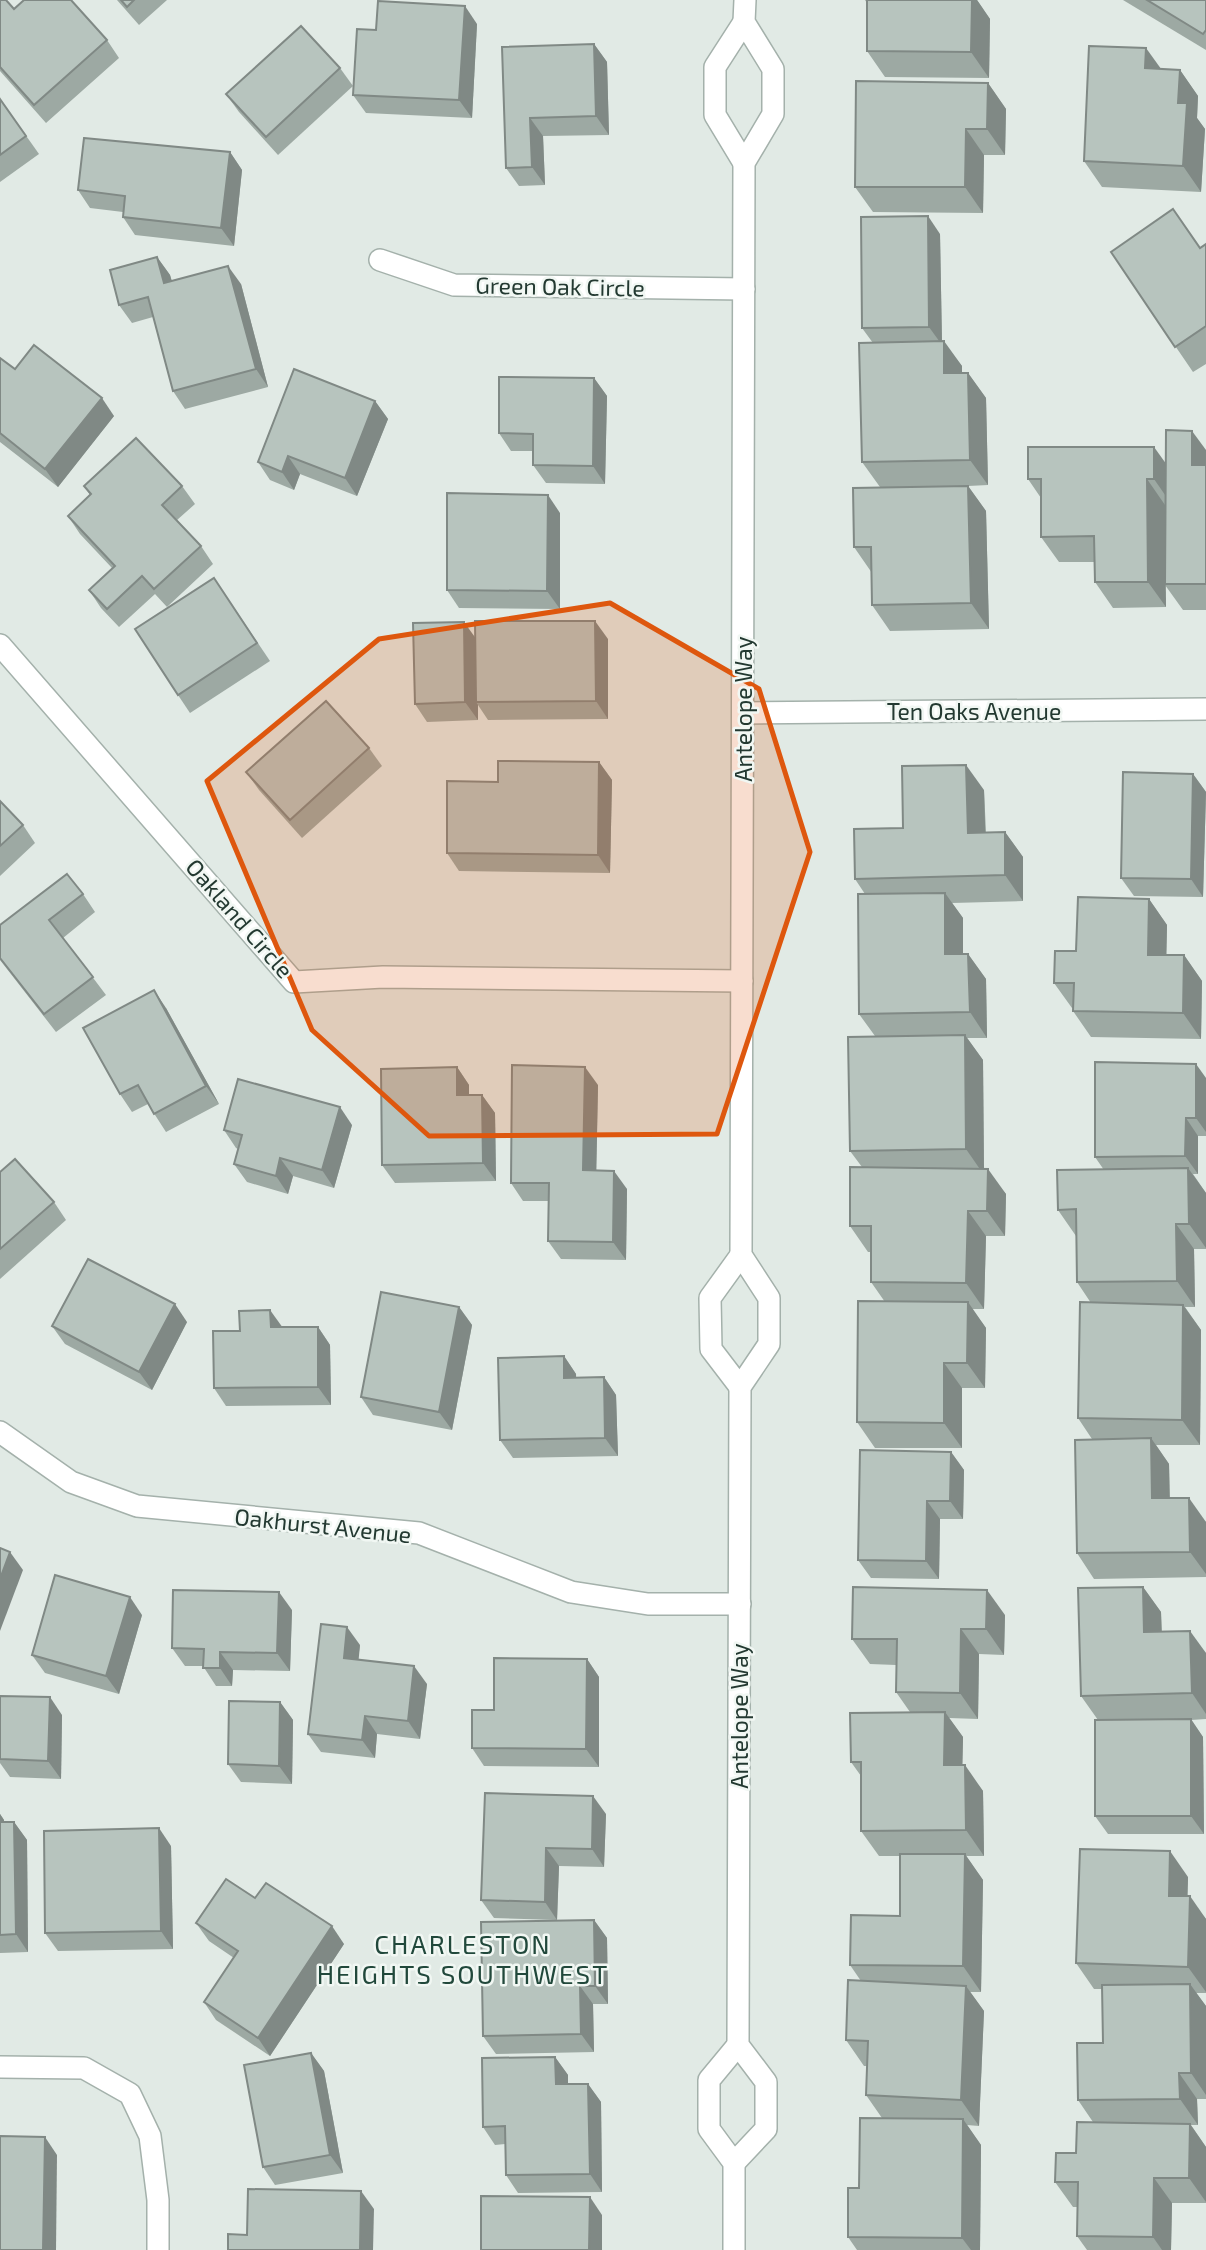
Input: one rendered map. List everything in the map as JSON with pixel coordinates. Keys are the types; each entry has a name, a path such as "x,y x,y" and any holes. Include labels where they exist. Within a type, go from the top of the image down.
{"street":[{"path":"744,0 744,22 773,69 773,114 744,163 715,116 715,67 744,22"},
{"name":"Antelope Way","path":"741,1255 744,163"},
{"name":"Green Oak Circle","path":"380,260 454,285 744,289"},
{"name":"Oakland Circle","path":"0,645 294,982 383,977 742,981"},
{"name":"Ten Oaks Avenue","path":"743,713 1206,709"},
{"path":"741,1255 769,1298 769,1344 740,1387 711,1349 710,1298 741,1255"},
{"name":"Antelope Way","path":"738,2045 740,1387"},
{"name":"Oakhurst Avenue","path":"0,1432 71,1482 137,1506 419,1533 571,1592 648,1604 740,1604"},
{"path":"734,2163 765,2129 765,2082 738,2045 709,2080 709,2129 734,2163 734,2250"},
{"path":"0,2067 84,2068 130,2094 150,2136 158,2200 158,2250"}],"highlighted area":[{"path":"610,603 759,689 810,852 717,1134 429,1136 312,1030 207,781 379,639"}],"building":[{"path":"0,0 6,0 14,9 24,0 71,0 107,40 34,105 0,67"},
{"path":"121,0 134,0 127,7"},
{"path":"867,0 972,0 971,52 867,51"},
{"path":"1147,0 1206,0 1206,30 1203,34"},
{"path":"378,1 465,6 459,100 353,95 357,29 376,30"},
{"path":"301,26 340,68 266,137 226,94"},
{"path":"594,44 596,116 530,118 532,167 506,168 502,47"},
{"path":"1089,46 1146,48 1145,68 1180,70 1178,103 1187,103 1183,166 1084,161"},
{"path":"856,81 988,83 987,129 966,129 965,187 855,187"},
{"path":"0,99 26,136 0,155"},
{"path":"84,138 230,152 221,228 123,217 125,196 78,190"},
{"path":"1173,209 1200,248 1206,244 1206,326 1175,347 1111,252"},
{"path":"928,216 929,327 862,328 861,217"},
{"path":"157,257 164,283 228,266 256,369 173,391 148,297 119,305 110,270"},
{"path":"944,341 944,373 968,373 970,460 862,462 859,343"},
{"path":"34,345 102,398 45,469 0,433 0,358 15,369"},
{"path":"294,369 375,401 345,478 288,456 282,472 258,462"},
{"path":"499,377 594,378 593,466 533,465 533,434 499,433"},
{"path":"1166,430 1192,431 1192,465 1206,465 1206,584 1165,584"},
{"path":"136,438 182,486 162,505 201,546 154,589 142,576 107,609 89,590 115,566 68,516 91,494 84,486"},
{"path":"1028,447 1154,447 1154,479 1147,479 1148,582 1095,582 1094,536 1041,537 1041,479 1028,479"},
{"path":"968,486 971,603 872,605 871,547 854,547 853,488"},
{"path":"447,493 548,495 547,591 447,590"},
{"path":"214,578 257,643 178,695 135,629"},
{"path":"475,621 595,621 596,701 476,702"},
{"path":"464,622 465,702 415,704 413,623"},
{"path":"326,701 369,748 290,820 246,772"},
{"path":"498,761 599,762 598,855 447,853 447,781 498,782"},
{"path":"966,765 968,833 1005,832 1005,875 855,879 854,829 903,828 902,766"},
{"path":"1123,772 1193,774 1191,879 1121,878"},
{"path":"0,801 23,825 0,846"},
{"path":"67,874 83,894 49,920 93,977 44,1014 0,958 0,925"},
{"path":"945,893 945,954 968,954 970,1012 859,1014 858,894"},
{"path":"1078,897 1149,899 1148,955 1184,955 1183,1013 1073,1011 1074,983 1054,983 1055,951 1076,951"},
{"path":"154,990 206,1086 154,1114 138,1085 120,1094 83,1028"},
{"path":"965,1035 966,1149 850,1151 848,1037"},
{"path":"1095,1062 1196,1064 1196,1118 1186,1118 1185,1156 1095,1157"},
{"path":"512,1065 585,1067 583,1170 614,1171 613,1242 548,1241 549,1183 511,1183"},
{"path":"457,1067 457,1095 482,1095 483,1163 382,1165 381,1069"},
{"path":"238,1079 340,1107 322,1170 280,1158 276,1176 234,1164 242,1135 224,1130"},
{"path":"15,1159 54,1202 0,1249 0,1172"},
{"path":"850,1167 988,1169 987,1211 968,1211 966,1283 871,1282 871,1226 850,1226"},
{"path":"1188,1168 1189,1224 1176,1224 1177,1281 1077,1282 1076,1209 1058,1210 1057,1170"},
{"path":"88,1259 175,1304 139,1372 52,1326"},
{"path":"381,1292 459,1307 439,1412 361,1397"},
{"path":"858,1301 968,1302 967,1363 944,1363 944,1423 857,1422"},
{"path":"1080,1302 1183,1305 1182,1420 1078,1418"},
{"path":"270,1310 271,1327 318,1327 318,1387 214,1388 213,1331 240,1331 239,1311"},
{"path":"564,1356 564,1378 604,1377 605,1438 500,1440 498,1358"},
{"path":"1151,1438 1152,1498 1189,1498 1190,1552 1077,1553 1075,1440"},
{"path":"860,1450 951,1452 950,1501 927,1501 926,1561 858,1560"},
{"path":"0,1548 10,1552 0,1579"},
{"path":"55,1575 130,1597 106,1676 32,1655"},
{"path":"853,1587 987,1590 986,1629 961,1629 960,1693 896,1692 897,1639 852,1639"},
{"path":"1143,1587 1144,1632 1190,1631 1192,1693 1081,1696 1078,1588"},
{"path":"173,1590 279,1592 277,1653 220,1652 220,1668 203,1668 204,1649 172,1648"},
{"path":"321,1624 347,1627 344,1658 414,1666 408,1721 365,1716 362,1740 308,1734"},
{"path":"494,1658 587,1659 586,1749 472,1748 472,1710 494,1710"},
{"path":"0,1696 50,1697 48,1761 0,1759"},
{"path":"229,1701 280,1702 279,1766 228,1764"},
{"path":"945,1712 944,1765 965,1765 966,1830 861,1831 861,1762 851,1762 850,1713"},
{"path":"1191,1719 1191,1816 1095,1816 1095,1720"},
{"path":"485,1793 593,1796 592,1849 546,1848 545,1902 481,1900"},
{"path":"0,1822 14,1822 16,1934 0,1935"},
{"path":"159,1828 161,1931 45,1933 44,1831"},
{"path":"1080,1849 1170,1851 1169,1896 1190,1896 1188,1967 1076,1963"},
{"path":"900,1854 965,1854 963,1966 850,1965 851,1915 900,1916"},
{"path":"226,1879 255,1898 266,1883 332,1926 258,2038 204,2002 238,1951 196,1923"},
{"path":"594,1920 595,1986 580,1986 581,2034 483,2036 481,1922"},
{"path":"848,1980 966,1986 961,2100 866,2095 868,2041 846,2040"},
{"path":"1190,1984 1191,2073 1179,2073 1180,2099 1078,2100 1077,2043 1103,2043 1102,1985"},
{"path":"311,2053 330,2155 263,2167 244,2065"},
{"path":"555,2057 556,2084 588,2084 590,2174 506,2175 505,2126 483,2127 482,2058"},
{"path":"860,2118 963,2119 962,2238 848,2237 848,2188 859,2188"},
{"path":"1077,2122 1190,2124 1189,2178 1154,2178 1153,2237 1077,2236 1078,2182 1055,2182 1056,2153 1076,2153"},
{"path":"0,2136 45,2137 43,2250 0,2250"},
{"path":"248,2189 361,2191 360,2250 228,2250 228,2234 247,2235"},
{"path":"481,2196 590,2197 589,2250 481,2250"}],"district":[{"name":"CHARLESTON HEIGHTS SOUTHWEST","path":"463,1958"}]}
